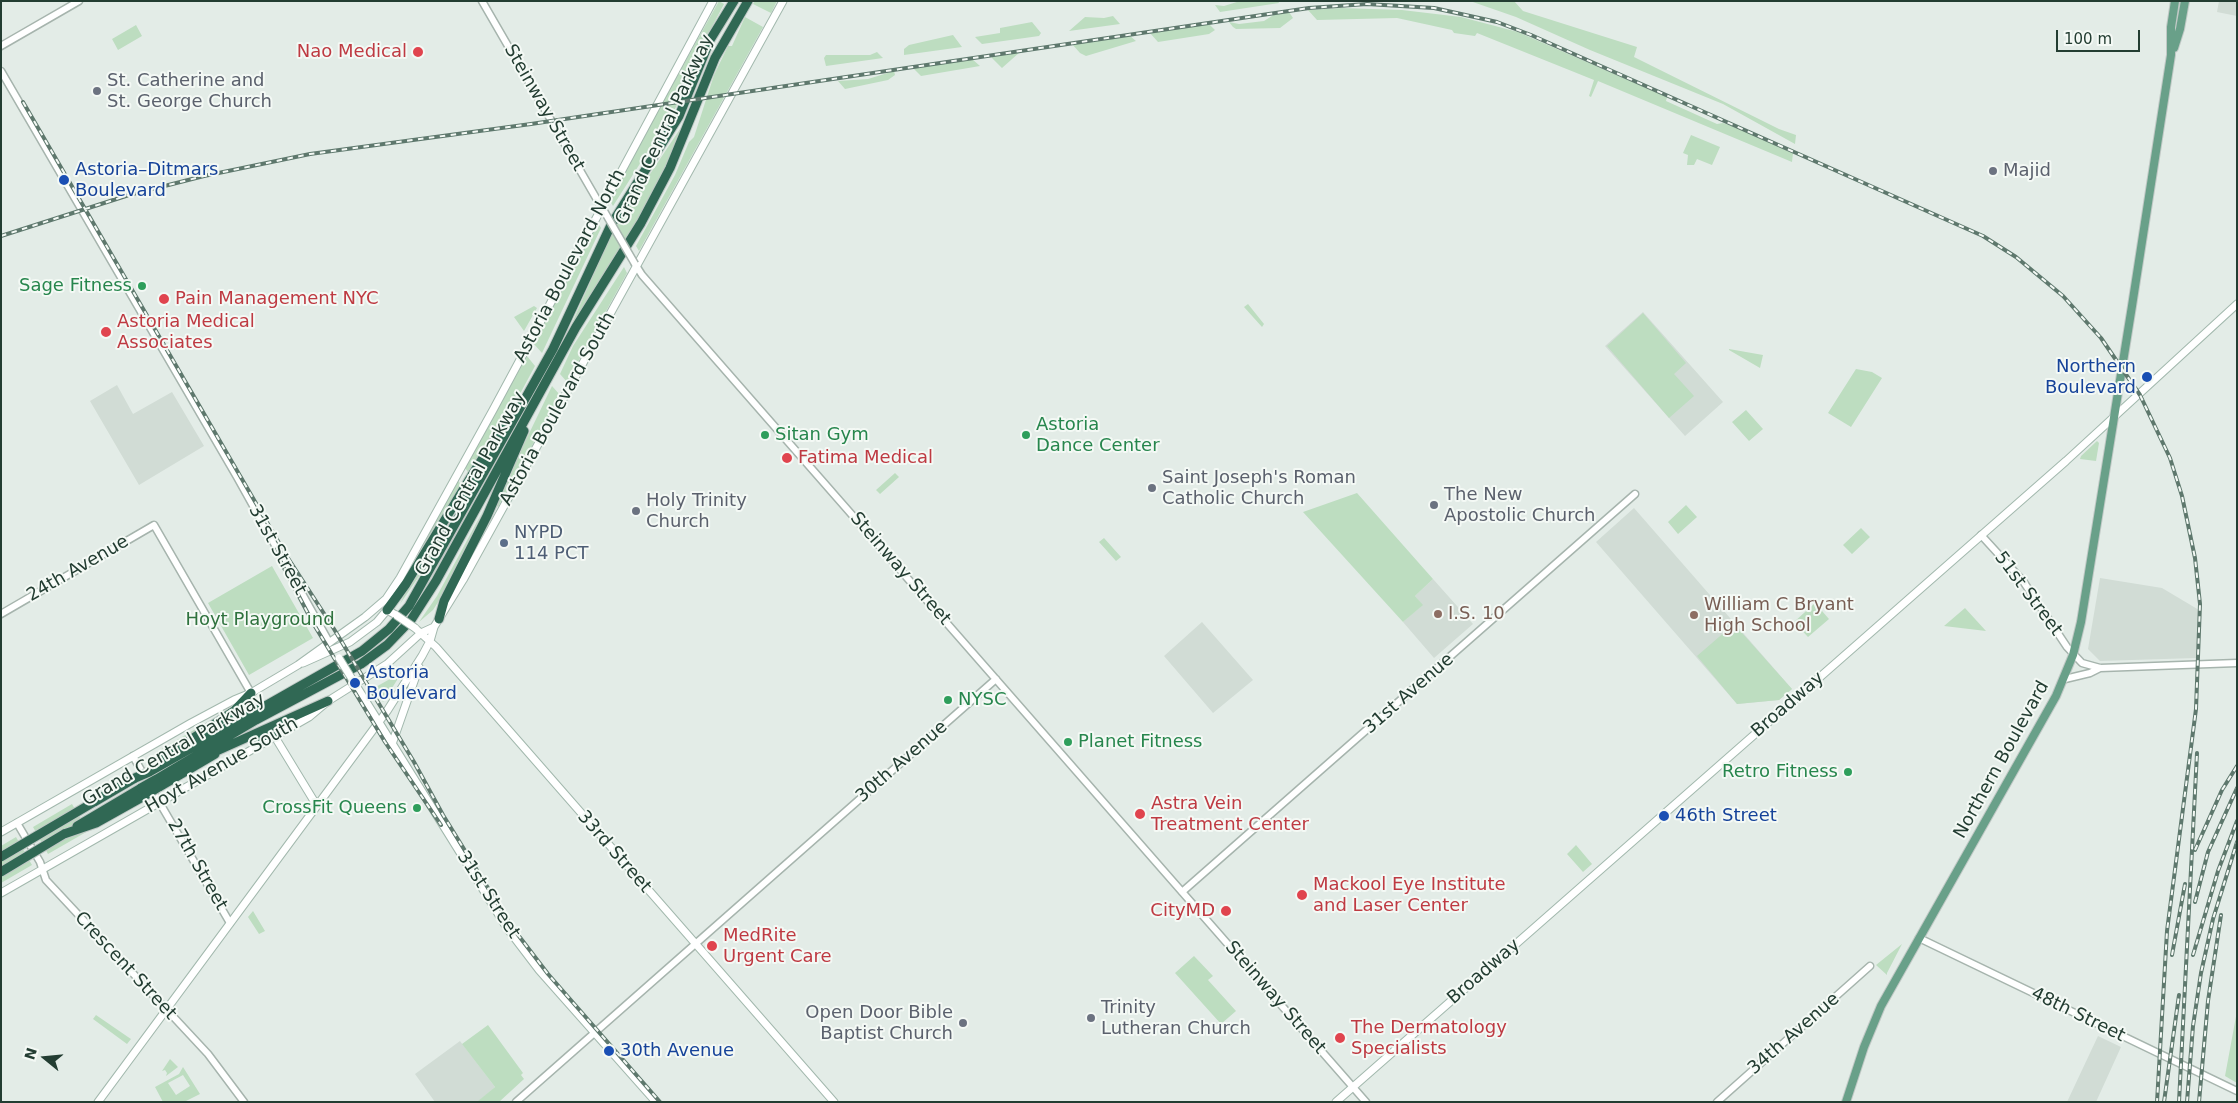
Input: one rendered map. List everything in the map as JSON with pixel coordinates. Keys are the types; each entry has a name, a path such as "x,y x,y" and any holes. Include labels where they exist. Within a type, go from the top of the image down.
{"highway":[{"name":"Grand Central Parkway","path":"1,857 265,704 331,670 369,646 389,629 420,590 538,376 567,322 586,275 611,225 679,116 706,50 732,1"},
{"name":"Grand Central Parkway","path":"64,834 144,792 256,720 340,676 379,652 399,634 431,591 576,327 622,256 651,205 683,139 715,58 748,2"},
{"path":"388,610 406,584 472,475 538,376"},
{"path":"436,623 444,601 490,510 542,389"},
{"path":"148,771 234,711 251,693"},
{"path":"157,784 223,747 328,701"},
{"path":"157,784 237,744 263,736 275,737"},
{"path":"1,872 64,834 88,825 101,815"}],"main road":[{"name":"Astoria Boulevard North","path":"298,665 373,611 386,599 400,578 531,340 713,1"},
{"name":"Astoria Boulevard South","path":"317,806 378,722 422,656 430,641 436,623 463,580 783,1"},
{"name":"Northern Boulevard","path":"1846,1102 1858,1061 1872,1026 1919,938 2065,679 2073,654 2082,613 2114,418 2171,55 2171,27 2175,1"},
{"name":"Northern Boulevard","path":"2171,55 2180,29 2184,1"},
{"name":"Broadway","path":"1336,1102 2114,418 2237,304"},
{"name":"33rd Street","path":"388,610 415,628 430,641 834,1102"},
{"path":"1,832 133,756 234,700 251,693 298,665 334,650 368,630 388,610"},
{"name":"Hoyt Avenue South","path":"1,893 309,717 354,682 392,660 421,633 436,623"},
{"name":"31st Street","path":"329,642 507,928 539,970 656,1102"},
{"path":"392,744 422,656"},
{"path":"98,1102 317,806 275,737"}],"street":[{"path":"1,46 78,1"},
{"name":"Steinway Street","path":"482,1 636,266 1366,1102"},
{"name":"31st Street","path":"1,72 233,470 329,642"},
{"name":"31st Avenue","path":"1182,892 1634,494"},
{"name":"24th Avenue","path":"1,614 154,525 251,693"},
{"name":"51st Street","path":"1981,535 2032,593 2073,654"},
{"path":"2073,654 2082,663 2100,668 2237,663"},
{"path":"2065,679 2090,673 2100,668"},
{"name":"30th Avenue","path":"516,1102 996,679"},
{"name":"27th Street","path":"133,756 230,923"},
{"name":"Crescent Street","path":"17,823 40,862 46,880 208,1054 244,1102"},
{"name":"48th Street","path":"1919,938 2237,1091"},
{"name":"34th Avenue","path":"1717,1102 1870,966"}],"shaded area":[{"path":"2219,1 2237,1 2237,16 2217,12"},
{"path":"1643,312 1723,402 1685,436 1605,346"},
{"path":"117,385 133,414 172,392 204,446 139,485 90,401"},
{"name":"William C Bryant High School","path":"1634,508 1792,689 1779,700 1737,704 1596,542"},
{"path":"2100,578 2162,588 2199,610 2196,658 2100,661 2088,649"},
{"name":"I.S. 10","path":"1433,579 1473,624 1434,658 1403,622 1422,605 1415,596"},
{"path":"1202,622 1253,680 1213,713 1164,656"},
{"path":"2098,1036 2121,1047 2096,1102 2067,1102"},
{"path":"460,1041 495,1087 478,1102 435,1102 415,1074"}],"green space":[{"path":"719,1 724,4 696,57 676,107 613,206 609,199"},
{"path":"755,1 777,1 771,13 753,4"},
{"path":"1240,1 1278,1 1279,3 1220,12 1215,5 1224,6"},
{"path":"1470,1 1514,1 1523,11 1637,47 1634,57 1779,129 1796,135 1795,144 1723,104 1590,50 1516,17"},
{"path":"1341,8 1402,10 1461,17 1518,32 1667,97 1666,101 1717,124 1723,123 1749,132 1793,153 1792,162 1598,81 1591,97 1589,96 1594,80 1477,33 1475,36 1454,33 1452,30 1397,18 1317,20 1308,10"},
{"path":"1289,12 1293,18 1280,28 1236,29 1229,22 1239,24 1264,21 1275,14"},
{"path":"1113,16 1120,24 1069,31 1085,17 1104,18"},
{"path":"745,17 763,27 639,251 636,246 675,175 689,142 694,137 714,75 728,46 732,46"},
{"path":"1032,22 1041,33 1039,36 982,44 975,37 1000,33 1000,28"},
{"path":"1209,24 1215,30 1209,34 1158,42 1150,33"},
{"path":"136,25 142,36 118,50 112,39"},
{"path":"953,35 962,47 904,55 904,49 909,45"},
{"path":"1130,36 1136,41 1086,56 1080,53 1072,44"},
{"path":"877,52 883,58 826,66 824,58 826,55 870,55"},
{"path":"1020,52 1002,68 992,58 992,56"},
{"path":"972,59 980,66 921,76 913,68"},
{"path":"894,71 895,75 888,80 845,89 838,81 868,79"},
{"path":"682,126 668,164 651,199 602,281 569,330 609,239 624,213"},
{"path":"1691,135 1720,147 1712,165 1697,159 1694,165 1687,165 1688,155 1683,153"},
{"path":"597,221 601,228 542,353 533,343"},
{"path":"624,267 627,273 567,382 560,374 573,346"},
{"path":"1248,304 1264,324 1262,327 1244,307"},
{"path":"534,306 537,308 524,331 514,317"},
{"path":"1643,313 1686,363 1674,374 1694,396 1669,418 1607,346"},
{"path":"1729,350 1763,355 1760,368"},
{"path":"527,356 535,366 521,392 468,472 465,468"},
{"path":"1856,369 1872,372 1882,378 1851,427 1828,413"},
{"path":"552,386 560,395 498,507 495,504"},
{"path":"1746,410 1763,429 1749,441 1732,422"},
{"path":"2097,441 2099,443 2096,461 2080,459 2081,456"},
{"path":"895,473 899,477 880,494 876,490"},
{"path":"458,481 461,484 406,577 409,570"},
{"path":"1357,493 1433,579 1415,596 1423,605 1403,622 1303,512"},
{"path":"1686,505 1697,517 1678,534 1668,522"},
{"path":"484,509 442,596 433,610 419,622 437,596"},
{"path":"453,515 424,569 400,604 410,582"},
{"path":"1861,528 1870,537 1852,554 1843,545"},
{"path":"1104,538 1121,557 1116,561 1099,542"},
{"name":"Hoyt Playground","path":"272,566 313,638 249,675 208,603"},
{"path":"1815,603 1829,619 1808,637 1794,622"},
{"path":"1965,608 1986,631 1944,626"},
{"path":"1734,624 1792,689 1779,700 1737,704 1697,656"},
{"path":"397,675 399,677 383,702 374,688"},
{"path":"209,721 210,723 157,758 155,753"},
{"path":"72,804 88,831 48,854 33,827"},
{"path":"16,837 32,865 1,883 1,846"},
{"path":"1576,845 1592,864 1583,872 1567,854"},
{"path":"253,911 265,931 259,934 248,917"},
{"path":"1902,944 1887,973 1887,975 1876,965"},
{"path":"1194,956 1213,976 1208,980 1236,1011 1221,1024 1175,973"},
{"path":"2237,1011 2237,1083 2225,1076"},
{"path":"96,1015 131,1039 127,1044 93,1019"},
{"path":"488,1025 523,1073 521,1075 524,1079 499,1102 478,1101 495,1087 462,1044"},
{"path":"170,1059 178,1067 166,1076 165,1070 162,1071"},
{"path":"183,1067 200,1094 184,1102 163,1102 155,1087 179,1074","holes":["183,1075 190,1086 176,1095 168,1083"]}],"railway":[{"path":"1,236 129,195 204,176 310,154 531,124 1309,8 1367,4 1434,8 1497,22 1531,35 1983,236 2016,257 2063,296 2101,338 2140,395 2170,458 2182,496 2195,558 2200,604 2196,709 2167,931 2157,1102"},
{"path":"23,102 286,555 334,629 414,762 443,815 512,927 548,974 660,1102"},
{"path":"274,549 313,623 385,742 441,825"},
{"path":"2179,1102 2197,753"},
{"path":"2195,850 2222,790 2237,766"},
{"path":"2195,902 2208,852 2237,788"},
{"path":"2193,955 2218,871 2237,821"},
{"path":"2187,1102 2193,1026 2201,973 2213,919 2237,842"},
{"path":"2172,955 2185,884"},
{"path":"2199,1102 2208,1001 2221,915"},
{"path":"2164,1102 2179,995"}],"place":[{"name":"Nao Medical","path":"418,52"},
{"name":"St. Catherine and St. George Church","path":"97,91"},
{"name":"Majid","path":"1993,171"},
{"name":"Astoria–Ditmars Boulevard","path":"64,180"},
{"name":"Sage Fitness","path":"142,286"},
{"name":"Pain Management NYC","path":"164,299"},
{"name":"Astoria Medical Associates","path":"106,332"},
{"name":"Northern Boulevard","path":"2147,377"},
{"name":"Sitan Gym","path":"765,435"},
{"name":"Astoria Dance Center","path":"1026,435"},
{"name":"Fatima Medical","path":"787,458"},
{"name":"Saint Joseph's Roman Catholic Church","path":"1152,488"},
{"name":"The New Apostolic Church","path":"1434,505"},
{"name":"Holy Trinity Church","path":"636,511"},
{"name":"NYPD 114 PCT","path":"504,543"},
{"name":"I.S. 10","path":"1438,614"},
{"name":"William C Bryant High School","path":"1694,615"},
{"name":"Astoria Boulevard","path":"355,683"},
{"name":"NYSC","path":"948,700"},
{"name":"Planet Fitness","path":"1068,742"},
{"name":"Retro Fitness","path":"1848,772"},
{"name":"CrossFit Queens","path":"417,808"},
{"name":"Astra Vein Treatment Center","path":"1140,814"},
{"name":"46th Street","path":"1664,816"},
{"name":"Mackool Eye Institute and Laser Center","path":"1302,895"},
{"name":"CityMD","path":"1226,911"},
{"name":"MedRite Urgent Care","path":"712,946"},
{"name":"Trinity Lutheran Church","path":"1091,1018"},
{"name":"Open Door Bible Baptist Church","path":"963,1023"},
{"name":"The Dermatology Specialists","path":"1340,1038"},
{"name":"30th Avenue","path":"609,1051"}]}
